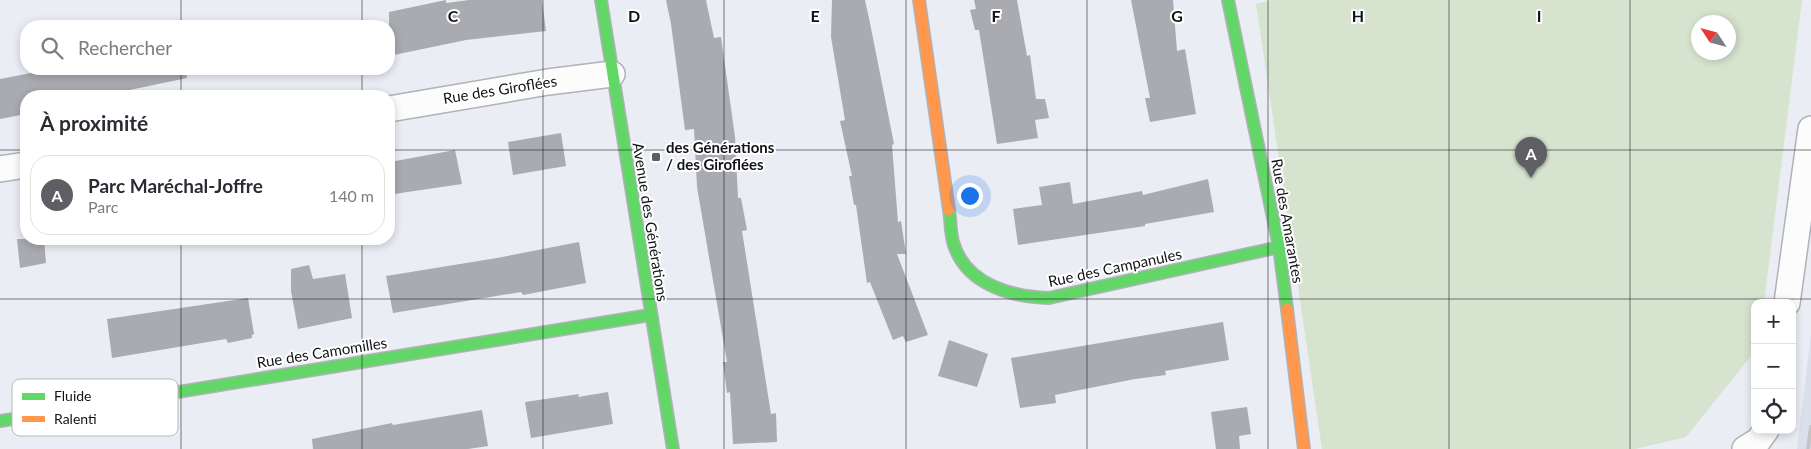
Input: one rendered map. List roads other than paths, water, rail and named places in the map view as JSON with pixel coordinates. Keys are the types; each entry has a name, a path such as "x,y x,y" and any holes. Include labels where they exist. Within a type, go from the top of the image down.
{"street":[{"name":"Avenue des Générations","path":"601,0 673,449"},
{"name":"Rue des Campanules","path":"919,0 954,246 963,262 993,288 1029,298 1049,298 1279,247"},
{"name":"Rue des Amarantes","path":"1228,0 1279,247 1304,449"},
{"name":"Rue des Giroflées","path":"395,107 548,82 612,74"},
{"path":"1789,299 1811,130"},
{"path":"0,169 20,167"},
{"name":"Rue des Camomilles","path":"178,392 650,315"},
{"path":"1745,449 1758,441 1763,434"}],"railway":[{"path":"1808,449 1811,427"}],"place":[{"name":"des Générations / des Giroflées","path":"656,157"},
{"name":"Parc Maréchal-Joffre","path":"1531,178"}]}
